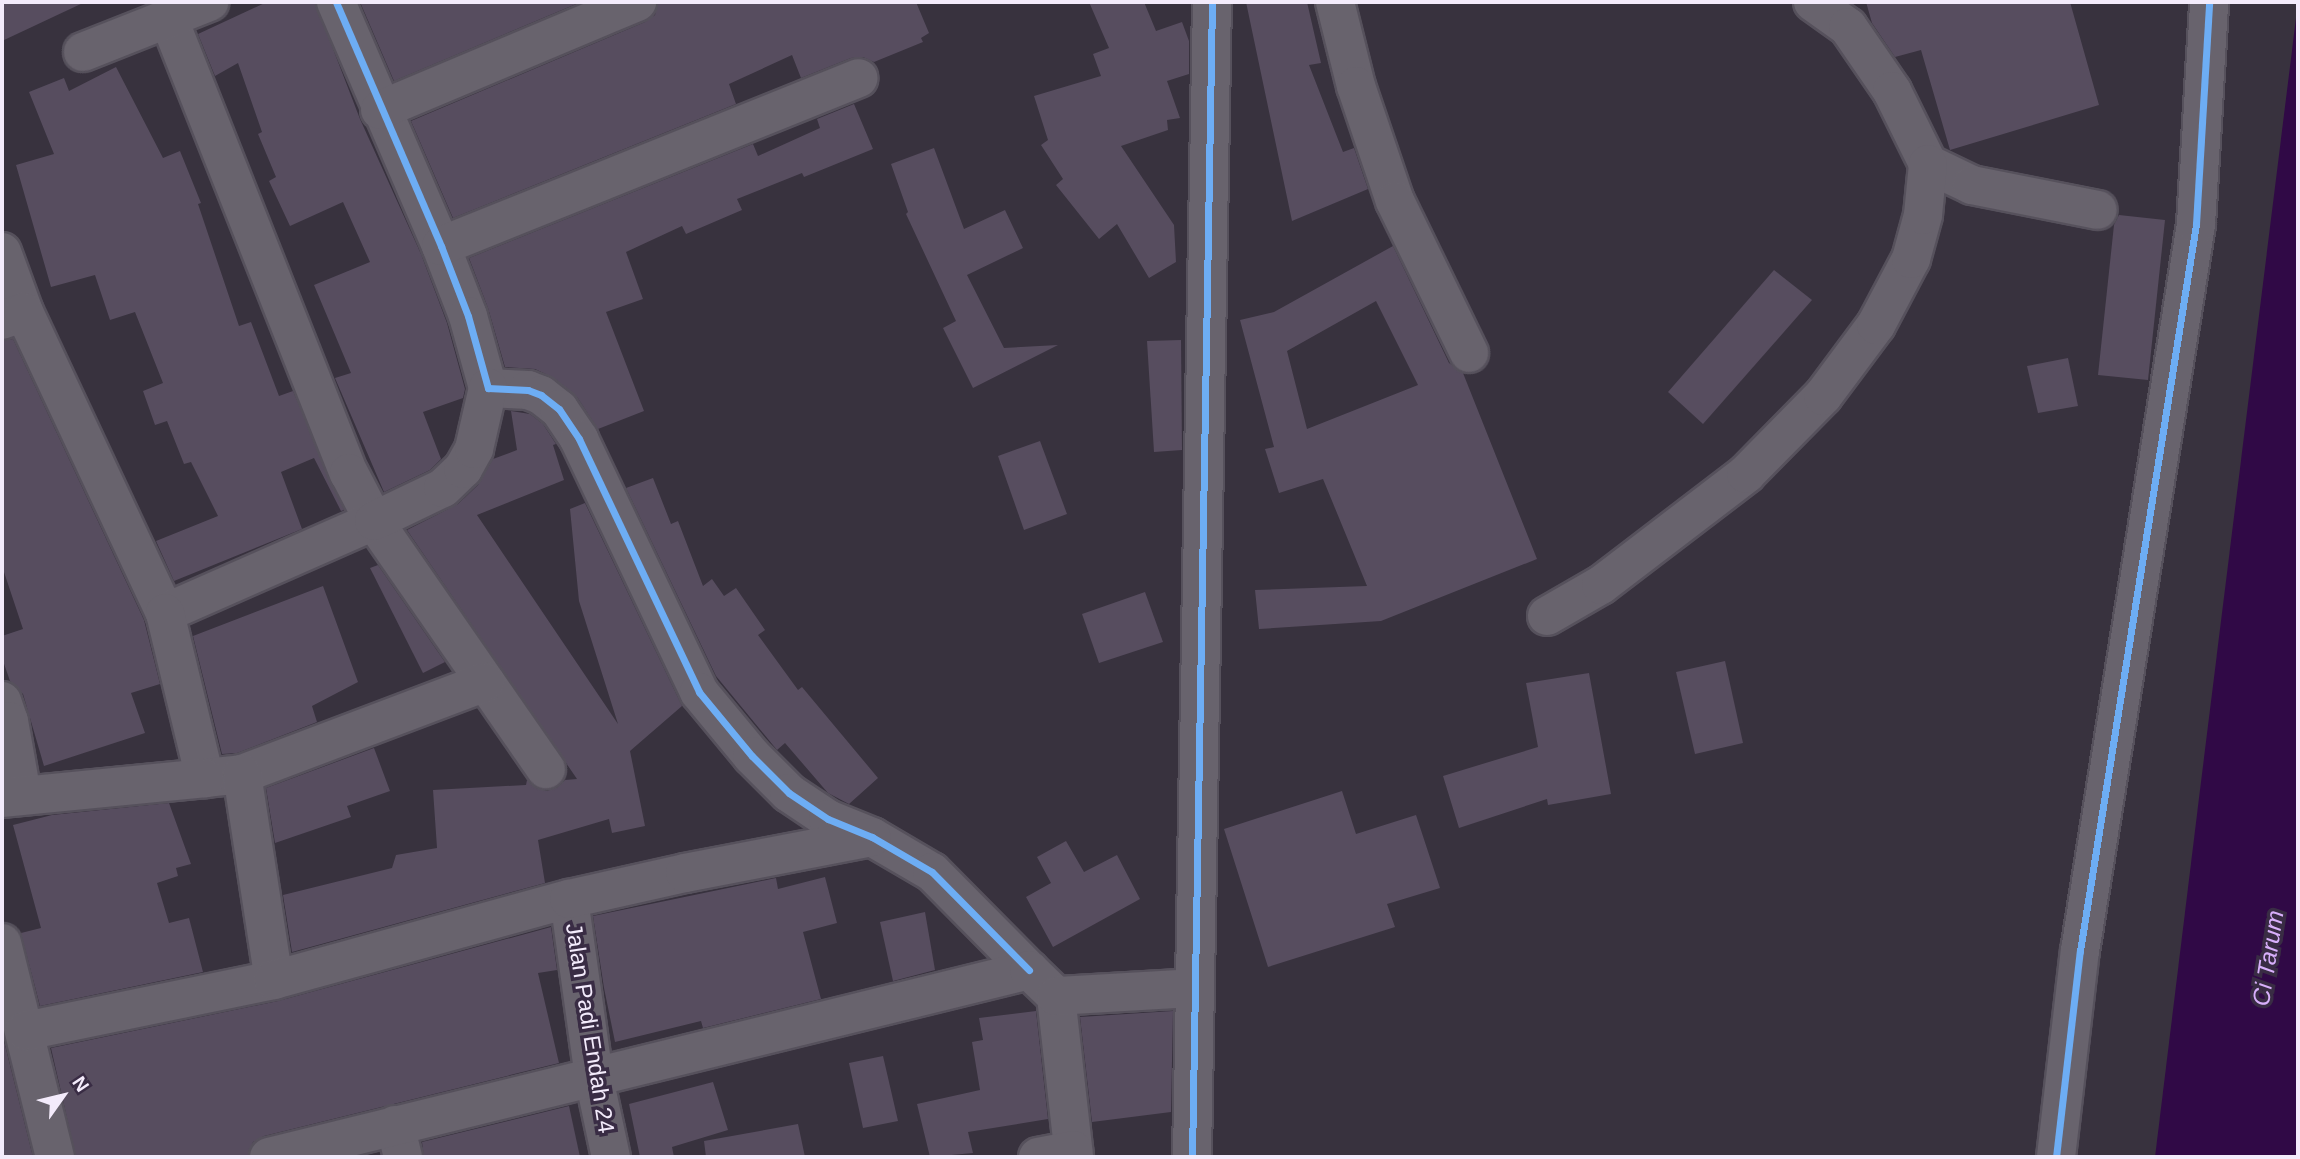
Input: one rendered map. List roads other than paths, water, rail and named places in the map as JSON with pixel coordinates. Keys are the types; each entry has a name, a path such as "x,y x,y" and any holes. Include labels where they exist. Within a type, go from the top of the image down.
{"street":[{"path":"83,52 209,2"},
{"path":"165,613 374,522 443,488 463,469 474,449 488,388 468,316 441,246 380,110 336,2"},
{"path":"380,110 636,2"},
{"path":"1192,1157 1213,2"},
{"path":"1335,2 1356,86 1395,201 1469,353"},
{"path":"1547,616 1601,585 1746,474 1823,396 1876,325 1911,258 1923,215 1928,164 1892,91 1847,27 1813,2"},
{"path":"2056,1157 2080,951 2196,224 2209,2"},
{"path":"168,17 334,436 374,522 546,769"},
{"path":"441,246 859,78"},
{"path":"1928,164 1972,185 2098,210"},
{"path":"2,252 13,316 165,613 224,776 274,980"},
{"path":"488,388 528,390 541,395 559,409 579,439 699,692 752,756 789,793 828,819 872,837 932,872 1056,996 1062,1155"},
{"path":"2,701 9,721 12,797 224,776 485,682"},
{"path":"25,1031 274,980 569,899 685,873 872,837"},
{"name":"Jalan Padi Endah 24","path":"569,899 594,1078 611,1157"},
{"path":"2,943 55,1157"},
{"path":"269,1157 399,1141 594,1078 1029,970"},
{"path":"1056,996 1195,988"}],"water":[{"name":"Ci Tarum","path":"2298,2 2298,1157 2155,1157 2199,798"}]}
